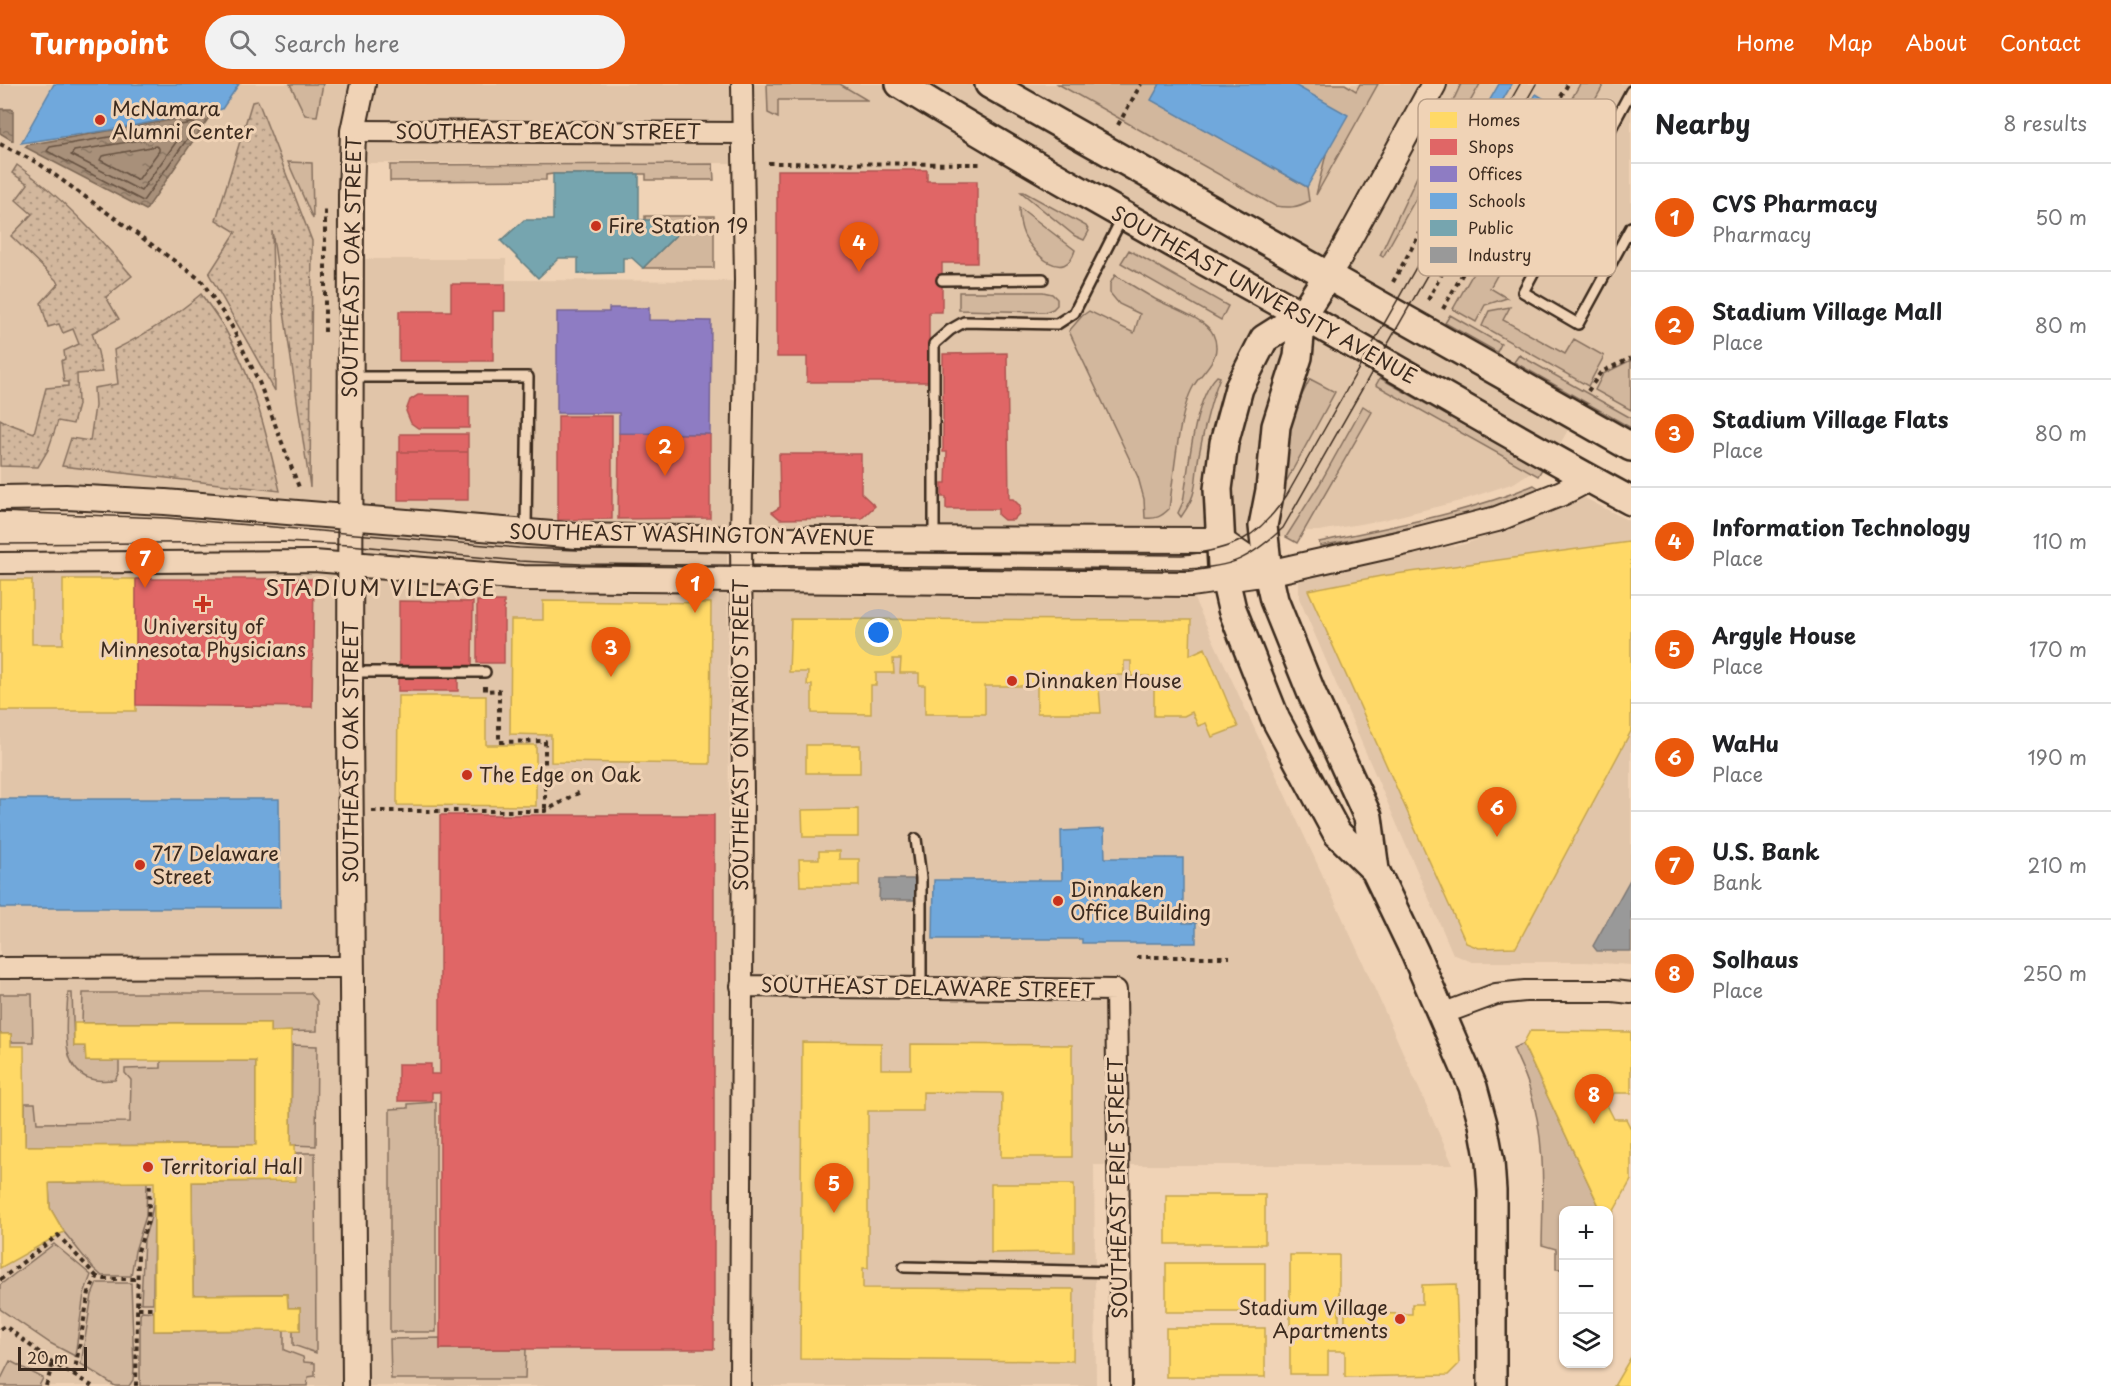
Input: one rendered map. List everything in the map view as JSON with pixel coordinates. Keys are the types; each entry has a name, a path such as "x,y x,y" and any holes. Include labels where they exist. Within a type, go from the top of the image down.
{"main road":[{"name":"SOUTHEAST UNIVERSITY AVENUE","path":"900,84 996,144 1631,501"},
{"path":"989,84 1631,447"},
{"path":"1327,276 1302,315 1263,339 1239,388 1224,443 1218,489 1220,540 1232,609 1276,720 1337,833 1375,870"},
{"path":"1302,315 1298,357 1276,426 1270,490 1263,526 1268,573 1274,600 1309,687 1368,817 1375,870 1415,953 1473,1087 1490,1162 1492,1191 1491,1386"}],"street":[{"name":"SOUTHEAST OAK STREET","path":"355,1386 350,377 353,131 363,84"},
{"name":"SOUTHEAST ONTARIO STREET","path":"740,1386 743,802 741,539 744,418 742,84"},
{"path":"1426,99 1434,84"},
{"path":"1327,276 1418,113"},
{"name":"SOUTHEAST BEACON STREET","path":"353,131 743,133"},
{"path":"0,563 314,561 523,578 1191,584 1268,573 1497,519 1562,493 1589,478"},
{"name":"SOUTHEAST WASHINGTON AVENUE","path":"0,498 66,497 165,502 526,533 741,539 1220,540"},
{"path":"1220,540 1268,573"},
{"path":"0,968 353,967"},
{"name":"SOUTHEAST DELAWARE STREET","path":"741,986 1116,990"},
{"name":"SOUTHEAST ERIE STREET","path":"1116,990 1121,1386"},
{"path":"1442,1014 1496,994 1536,991 1631,993"}],"lane":[{"path":"1616,119 1631,91"},
{"path":"934,539 934,344 950,330 964,322 1057,324 1074,313 1124,216"},
{"path":"1616,254 1631,227"},
{"path":"1531,276 1522,292 1578,324 1604,276"},
{"path":"942,280 1042,279"},
{"path":"350,377 528,377 526,533"},
{"path":"350,672 485,672"},
{"path":"916,838 921,878 921,987"},
{"path":"904,1267 1119,1272"}],"path":[{"path":"1118,125 1141,84"},
{"path":"1560,99 1568,84"},
{"path":"0,144 38,163 201,280 231,325 260,382 300,491 307,496"},
{"path":"768,163 982,164"},
{"path":"1393,282 1418,237"},
{"path":"1428,300 1441,276"},
{"path":"1443,309 1461,276"},
{"path":"1588,391 1601,372 1631,358"},
{"path":"485,672 485,691 499,690 499,742 545,741 545,811"},
{"path":"351,810 389,812 545,811 582,791"},
{"path":"1137,957 1230,957"},
{"path":"136,1386 138,1251 148,1221 150,1182"},
{"path":"0,1280 58,1235 97,1277 138,1279"},
{"path":"74,1375 89,1292 97,1277"},
{"path":"138,1308 154,1308"},
{"path":"0,1323 2,1328 53,1363 92,1386"},
{"path":"46,1386 53,1363"}],"shaded area":[{"path":"0,84 1631,84 1631,428 1584,402 1552,458 1514,483 1460,501 1383,520 1270,539 1179,540 1144,533 727,527 729,812 755,816 754,585 1189,588 1356,947 1453,1165 1094,1165 1096,1386 0,1386 0,563 351,564 350,519 0,498","holes":["353,163 743,163 744,281 506,280 506,259 352,259"]},
{"path":"290,84 323,84 317,116 305,115"},
{"path":"767,84 840,84 867,100 778,100 778,118 768,113"},
{"path":"1058,84 1160,84 1152,100 1307,187 1309,201 1292,207 1275,206"},
{"path":"1293,84 1345,84 1356,91 1360,84 1378,84 1316,195 1326,154"},
{"path":"1461,84 1480,84 1472,99 1454,99"},
{"path":"1580,84 1604,84 1596,99 1572,99"},
{"path":"258,101 312,241 310,487 272,231 275,391 209,274 236,232 216,220 252,102"},
{"path":"288,162 312,163 313,219"},
{"path":"713,164 714,180 646,180 646,174 553,174 546,175 546,180 390,181 390,165"},
{"path":"17,165 78,217 132,276 106,297 119,319 92,333 102,372 77,374 78,405 73,424 58,421 48,450 38,467 0,466 0,419 34,433 46,388 68,386 68,382 64,382 61,361 65,359 64,351 79,344 73,329 63,333 59,324 48,327 41,303 59,283 11,236 32,214 16,200 28,184 12,173"},
{"path":"1418,175 1418,195 1383,257 1380,255"},
{"path":"1021,192 1086,226 1089,231 1084,240 1075,236"},
{"path":"1019,207 1075,250 1070,260 1064,265 1057,265 1041,257 1034,250 1023,232"},
{"path":"645,216 714,216 714,268 643,268 680,231 645,220"},
{"path":"1129,250 1228,306 1221,320 1121,263"},
{"path":"1115,275 1155,299 1203,323 1213,334 1216,342 1214,357 1193,387 1184,413 1177,446 1169,509 1155,518 1145,518 1144,499 1138,477 1069,331 1089,311 1134,333 1140,314 1119,304 1110,293 1110,284"},
{"path":"1472,276 1497,276 1490,288 1507,298 1485,305 1476,322 1453,309"},
{"path":"959,292 1043,292 1052,294 1057,299 1057,305 1045,312 959,310"},
{"path":"201,294 225,329 244,368 265,429 280,491 62,466 71,438 90,441 95,406 94,388 118,384 114,350 159,325"},
{"path":"1510,307 1503,320 1565,354 1574,339 1604,356 1588,386 1482,326 1489,311"},
{"path":"1450,315 1501,344 1497,352 1445,323"},
{"path":"1519,355 1631,418 1631,428 1514,362"},
{"path":"1631,360 1631,410 1595,390 1603,374"},
{"path":"1217,376 1220,377 1205,425 1195,487 1191,501 1181,517 1178,513 1183,502 1197,418 1202,401"},
{"path":"1380,378 1542,469 1538,476 1376,385"},
{"path":"1310,379 1335,392 1280,493 1283,452 1299,401"},
{"path":"1363,406 1372,412 1297,543 1286,537 1319,485"},
{"path":"1534,485 1540,489 1459,516 1320,546 1319,542 1455,512"},
{"path":"1585,498 1631,522 1631,965 1585,962 1472,962 1453,954 1299,598 1299,578 1311,569 1465,544 1531,519 1565,501"},
{"path":"68,993 72,993 74,1046 85,1046 86,1061 119,1061 119,1072 115,1080 95,1080 83,1075 69,1057 66,1031"},
{"path":"83,993 310,993 317,1001 317,1031 270,1032 270,1023 82,1023"},
{"path":"0,994 32,994 33,1042 11,1042 11,1034 0,1034"},
{"path":"1523,1044 1599,1206 1559,1206 1559,1269 1556,1269 1556,1249 1542,1245 1541,1145 1534,1106 1513,1048"},
{"path":"292,1045 317,1046 316,1146 291,1145"},
{"path":"161,1061 256,1061 256,1145 25,1146 25,1103 35,1103 37,1123 130,1122 131,1080 125,1073 125,1069 161,1068"},
{"path":"436,1102 436,1332 390,1332 390,1109 408,1108 408,1104"},
{"path":"295,1153 315,1153 316,1353 293,1345 293,1330 300,1330 300,1308 288,1308 287,1294 193,1295 192,1182 295,1181"},
{"path":"147,1182 146,1216 135,1251 131,1276 102,1276 64,1232 50,1208 49,1183"},
{"path":"154,1200 153,1303 141,1303 144,1239"},
{"path":"54,1244 91,1275 84,1294 75,1356 50,1343 0,1309 0,1285"},
{"path":"97,1283 131,1283 134,1369 133,1380 129,1386 115,1386 81,1364 92,1295"},
{"path":"142,1311 154,1312 154,1331 284,1330 284,1350 303,1357 304,1362 315,1363 315,1376 308,1377 307,1386 140,1386 140,1315"},
{"path":"440,1338 440,1349 526,1349 525,1379 391,1379 390,1339"},
{"path":"10,1361 43,1378 39,1386 0,1386 0,1381"}],"water":[{"path":"0,109 13,109 13,141 0,133"},
{"path":"212,113 146,210 25,147 27,145"}],"building: Homes":[{"path":"1631,543 1631,731 1516,947 1479,948 1466,943 1308,590 1381,576"},
{"path":"63,579 136,579 136,711 0,711 0,580 32,580 32,644 63,644"},
{"path":"543,601 711,603 710,764 551,762 551,735 510,734 511,620 543,620"},
{"name":"Dinnaken House","path":"791,619 1191,620 1190,655 1205,648 1238,727 1212,737 1206,723 1198,726 1192,712 1184,716 1154,716 1154,688 1149,688 1149,676 1131,676 1131,661 1124,661 1124,675 1106,675 1106,688 1099,688 1101,713 1037,713 1037,686 985,686 985,714 925,714 925,685 919,685 919,673 900,673 901,659 893,659 894,673 876,673 876,685 871,685 871,714 812,713 812,685 807,685 808,672 789,672"},
{"name":"The Edge on Oak","path":"398,696 486,696 486,745 536,745 536,806 397,805"},
{"path":"806,745 860,745 860,773 806,773"},
{"path":"858,809 858,837 803,837 802,810"},
{"path":"819,851 839,851 839,859 859,859 859,886 800,886 799,859 819,859"},
{"name":"Territorial Hall","path":"74,1023 270,1023 270,1032 291,1031 291,1145 295,1145 296,1181 192,1182 193,1295 287,1294 288,1308 300,1308 300,1330 154,1331 154,1182 49,1183 50,1208 64,1232 0,1268 0,1034 11,1034 11,1046 24,1046 25,1146 256,1145 256,1061 86,1061 85,1046 74,1046"},
{"path":"1530,1031 1631,1032 1631,1093 1614,1093 1607,1105 1614,1119 1626,1119 1631,1129 1631,1180 1613,1213 1613,1206 1599,1206 1523,1044"},
{"path":"802,1042 881,1043 881,1069 911,1069 911,1044 1072,1045 1072,1157 1001,1157 1002,1093 923,1092 923,1111 868,1111 868,1268 863,1268 863,1288 1074,1289 1073,1361 800,1359"},
{"path":"991,1184 1074,1184 1074,1252 991,1253"},
{"path":"1166,1195 1265,1195 1265,1244 1166,1244"},
{"name":"Stadium Village Apartments","path":"1290,1255 1339,1255 1339,1330 1345,1330 1345,1313 1412,1314 1412,1304 1422,1304 1422,1285 1456,1284 1459,1364 1448,1375 1345,1377 1345,1351 1328,1351 1328,1374 1290,1374"},
{"path":"1166,1263 1265,1263 1265,1312 1166,1312"},
{"path":"1166,1328 1265,1328 1265,1377 1166,1377"},
{"path":"1631,1357 1631,1386 1614,1386"}],"building: Shops":[{"path":"777,170 927,170 927,181 977,181 977,263 942,263 942,312 929,312 929,382 807,382 807,357 777,357"},
{"path":"451,284 505,284 505,311 493,311 493,361 399,361 399,311 451,311"},
{"path":"1007,353 1009,499 1013,499 1020,506 1019,514 1013,520 1004,520 998,515 998,509 946,509 946,497 942,497 942,483 946,483 947,452 943,452 943,354"},
{"path":"418,395 469,395 469,428 418,428 411,423 406,411 410,400"},
{"path":"558,416 612,416 612,519 558,520"},
{"path":"619,433 710,434 710,518 618,519"},
{"path":"400,434 468,434 468,452 400,452"},
{"path":"398,452 468,452 468,500 398,500"},
{"path":"779,454 861,454 861,493 875,506 862,518 780,519 772,512 780,507"},
{"path":"136,579 314,579 312,707 136,705"},
{"path":"399,601 473,602 472,665 399,665"},
{"path":"477,601 504,601 504,663 477,663"},
{"path":"398,677 458,677 458,691 398,691"},
{"path":"440,815 714,815 714,1349 440,1349 440,1092 432,1092 432,1101 398,1101 398,1064 431,1064 431,1074 440,1074"}],"building: Offices":[{"path":"609,308 649,308 649,320 711,321 710,434 619,433 619,413 557,413 557,312 609,312"}],"building: Schools":[{"name":"McNamara Alumni Center","path":"54,84 239,84 222,109 110,130 21,143"},
{"path":"1160,84 1293,84 1348,115 1307,187 1151,100"},
{"path":"1499,84 1512,84 1503,99 1490,99"},
{"path":"1536,94 1544,99 1533,99"},
{"name":"717 Delaware Street","path":"0,799 279,799 280,908 0,908"},
{"name":"Dinnaken Office Building","path":"1104,829 1105,858 1183,858 1183,923 1196,923 1196,943 1082,943 1082,939 933,939 934,880 1062,880 1061,831"}],"building: Public":[{"name":"Fire Station 19","path":"553,174 639,174 639,220 668,220 680,231 643,268 632,258 623,258 623,273 578,274 578,258 559,258 538,278 501,241 524,220 553,220"}],"building: Industry":[{"path":"1631,878 1631,951 1597,951 1593,946"},
{"path":"880,879 916,879 916,900 879,900"}],"tram line":[{"path":"1511,99 1520,84"},
{"path":"1527,99 1536,84"},
{"path":"0,512 167,518 519,548 1182,555 1200,553 1216,550 1243,539 1255,532 1276,510 1287,495 1418,264"},
{"path":"0,544 283,542 350,545 519,561 581,564 1187,569 1217,566 1250,554 1283,528 1427,276"}],"place":[{"name":"McNamara Alumni Center","path":"100,120"},
{"name":"Fire Station 19","path":"596,226"},
{"name":"Information Technology","path":"859,272"},
{"name":"Stadium Village Mall","path":"665,476"},
{"name":"U.S. Bank","path":"145,588"},
{"name":"University of Minnesota Physicians","path":"203,604"},
{"name":"CVS Pharmacy","path":"695,613"},
{"name":"Stadium Village Flats","path":"611,677"},
{"name":"Dinnaken House","path":"1012,681"},
{"name":"The Edge on Oak","path":"467,775"},
{"name":"WaHu","path":"1497,837"},
{"name":"717 Delaware Street","path":"140,865"},
{"name":"Dinnaken Office Building","path":"1058,901"},
{"name":"Solhaus","path":"1594,1124"},
{"name":"Territorial Hall","path":"148,1167"},
{"name":"Argyle House","path":"834,1213"},
{"name":"Stadium Village Apartments","path":"1400,1319"}],"district":[{"name":"STADIUM VILLAGE","path":"381,588"}]}
